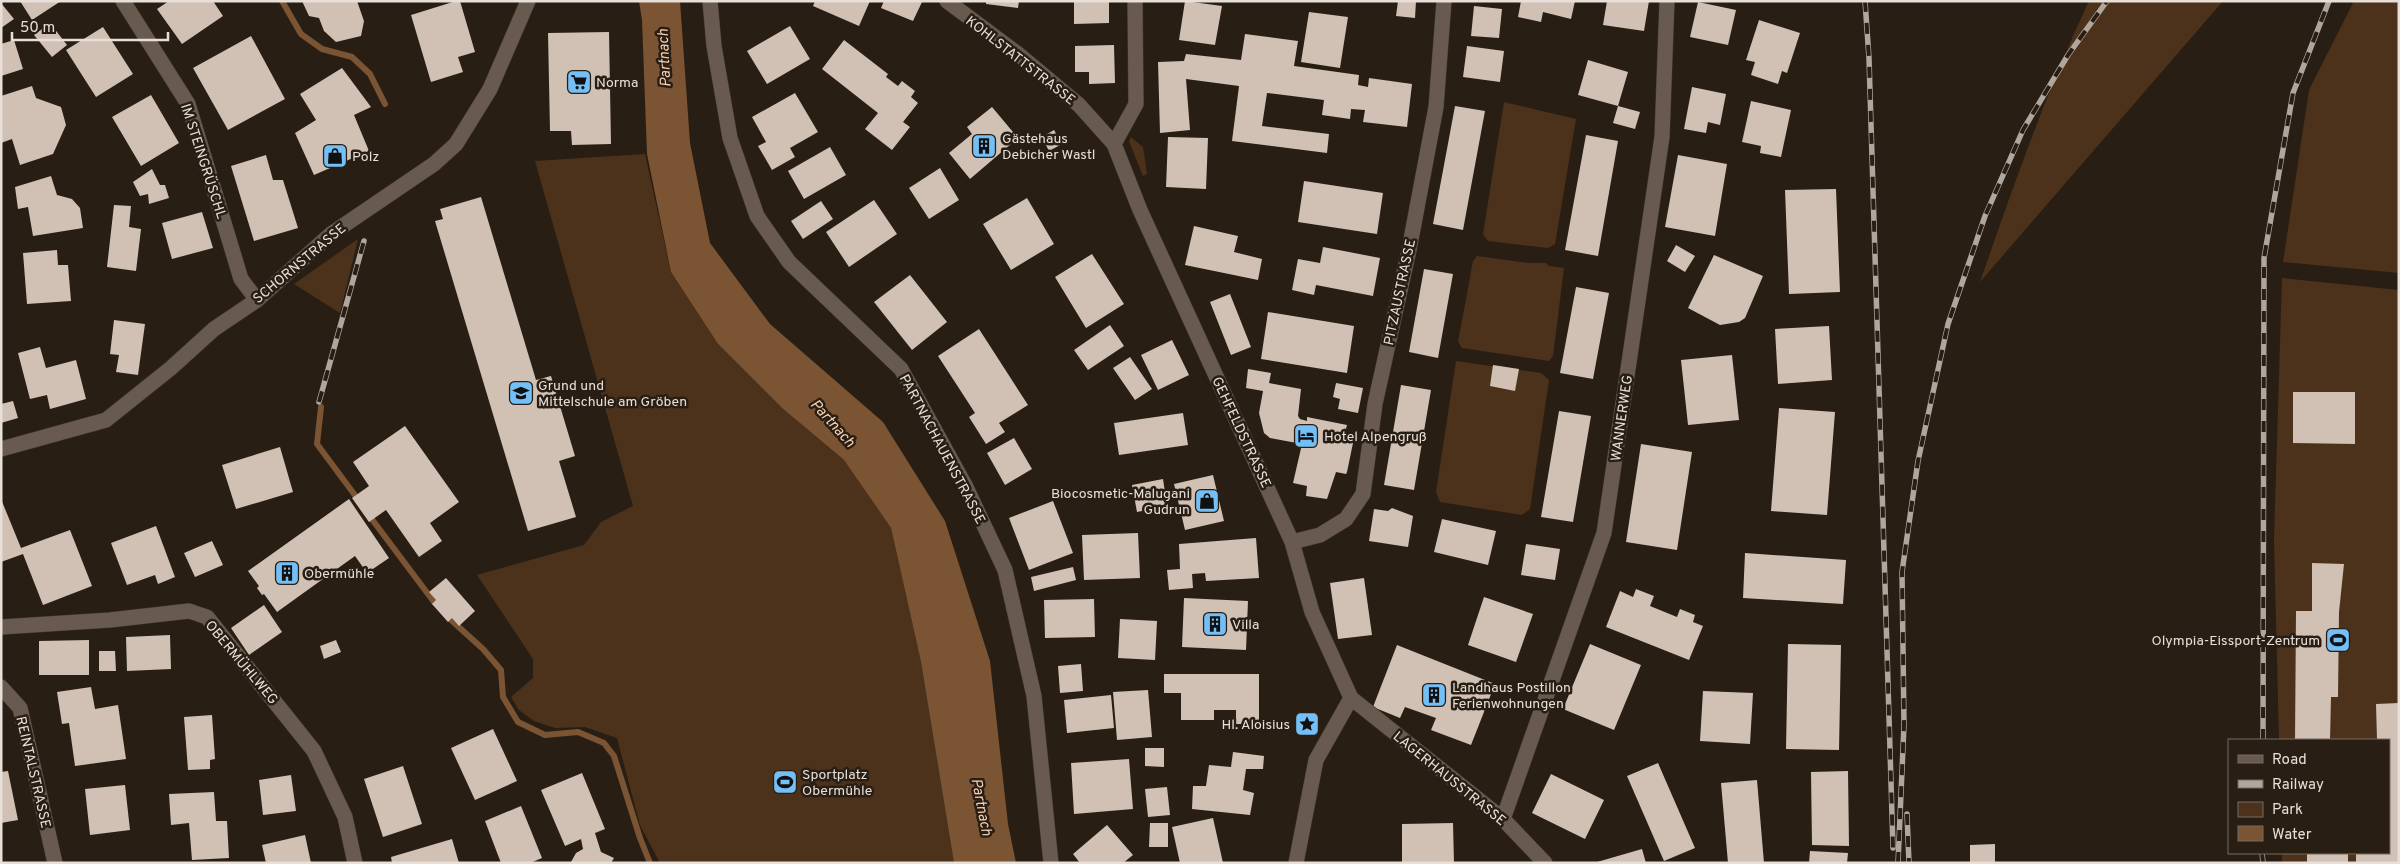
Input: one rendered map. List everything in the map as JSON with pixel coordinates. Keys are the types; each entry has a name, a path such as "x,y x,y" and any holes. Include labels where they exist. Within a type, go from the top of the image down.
{"street":[{"name":"IM STEINGRÜSCHL","path":"123,1 188,104 240,279 256,300"},
{"name":"SCHORNSTRASSE","path":"1,449 106,420 214,330 256,300 331,234 434,164 456,144 490,89 528,1"},
{"name":"PARTNACHAUENSTRASSE","path":"710,1 714,46 730,138 757,216 789,262 901,369 965,485 1005,570 1034,696 1051,863"},
{"name":"KOHLSTATTSTRASSE","path":"947,1 1018,54 1079,106 1114,144"},
{"path":"1114,144 1136,104 1135,1"},
{"name":"PITZAUSTRASSE","path":"1292,542 1320,535 1346,519 1362,494 1375,404 1409,250 1436,106 1444,1"},
{"name":"WANNERWEG","path":"1503,819 1604,533 1662,137 1667,1"},
{"name":"GEHFELDSTRASSE","path":"1114,144 1140,210 1292,542 1312,612 1350,698"},
{"name":"OBERMÜHLWEG","path":"1,628 110,620 189,610 207,617 314,751 345,816 355,863"},
{"name":"REINTALSTRASSE","path":"1,687 20,708 55,863"},
{"path":"1296,863 1316,760 1350,698"},
{"name":"LAGERHAUSSTRASSE","path":"1350,698 1503,819 1544,863"}],"green space":[{"path":"2089,1 2223,1 1980,282 2044,105"},
{"path":"2354,1 2399,1 2399,273 2283,262 2309,90"},
{"path":"1504,102 1576,119 1555,244 1548,248 1488,241 1483,234"},
{"path":"1131,137 1143,147 1147,174 1143,176 1129,141"},
{"path":"645,154 671,272 718,344 782,408 844,460 891,528 921,662 954,863 660,863 640,825 617,738 585,727 555,728 534,721 519,710 511,697 533,678 533,659 477,575 584,545 601,522 633,506 535,161"},
{"path":"358,239 340,313 294,284"},
{"path":"1477,256 1528,263 1546,263 1549,266 1564,268 1553,356 1549,361 1462,348 1458,342 1473,261"},
{"name":"Olympia-Eissport-Zentrum","path":"2282,278 2399,290 2399,863 2282,863 2282,854 2390,854 2390,739 2279,739 2274,540"},
{"path":"1456,361 1541,373 1549,380 1530,509 1522,515 1440,502 1436,492"}],"water":[{"name":"Partnach","path":"639,1 680,1 690,143 710,243 770,324 883,422 945,521 990,661 1008,824 1016,863 954,863 921,662 891,528 844,460 782,408 718,344 671,272 647,154 642,20"}],"building":[{"path":"20,1 61,1 32,20"},
{"path":"169,1 213,1 223,16 182,44 157,9"},
{"path":"302,1 357,1 364,21 361,36 336,42 324,31 319,18 309,16"},
{"path":"460,1 475,52 458,57 463,72 431,82 411,15"},
{"path":"815,1 870,1 859,26 813,6"},
{"path":"884,1 922,2 913,21 881,8"},
{"path":"986,1 1019,1 1018,8 986,4"},
{"path":"1074,1 1109,1 1109,23 1074,24"},
{"path":"1185,1 1222,6 1215,45 1179,40"},
{"path":"1398,1 1416,1 1415,18 1396,16"},
{"path":"1521,1 1575,1 1571,19 1543,12 1541,22 1518,17"},
{"path":"1607,1 1649,1 1644,31 1603,25"},
{"path":"1698,2 1736,10 1728,45 1690,37"},
{"path":"1,3 14,19 1,28"},
{"path":"1474,6 1502,9 1499,38 1471,36"},
{"path":"1309,12 1348,17 1340,68 1301,62"},
{"path":"1759,20 1800,33 1787,73 1782,71 1778,84 1751,75 1755,62 1746,60"},
{"path":"50,23 67,45 52,57 34,35"},
{"path":"790,26 810,59 767,84 747,51"},
{"path":"103,27 133,74 96,97 66,50"},
{"name":"Norma","path":"609,32 611,144 572,145 571,131 550,131 548,33"},
{"path":"1245,34 1298,41 1294,66 1359,75 1358,85 1368,87 1369,78 1412,84 1407,127 1363,122 1365,110 1351,109 1350,119 1322,115 1324,100 1267,93 1262,126 1329,134 1327,153 1232,141 1239,86 1186,79 1190,130 1160,133 1158,62 1184,61 1186,54 1241,60"},
{"path":"251,36 285,99 228,130 193,68"},
{"path":"14,40 23,69 1,76 1,44"},
{"path":"844,40 888,74 886,77 898,86 902,81 915,91 911,97 918,103 903,122 910,127 892,150 865,129 878,113 822,69"},
{"path":"1114,45 1115,83 1089,84 1089,72 1075,72 1075,46"},
{"path":"1467,46 1504,51 1500,82 1463,77"},
{"path":"1588,60 1628,72 1618,106 1578,95"},
{"path":"342,68 371,107 354,115 369,151 314,175 295,133 316,120 300,94"},
{"path":"32,86 36,98 61,107 66,125 53,154 20,165 12,139 1,143 1,96"},
{"path":"1692,87 1726,94 1720,125 1708,122 1706,133 1684,129"},
{"path":"795,93 818,132 790,148 795,157 772,170 758,146 766,142 752,117"},
{"path":"151,95 179,143 141,166 112,117"},
{"path":"1751,101 1791,110 1781,157 1760,153 1761,146 1742,142"},
{"path":"1455,106 1485,111 1463,230 1433,224"},
{"path":"1618,106 1640,112 1635,129 1613,123"},
{"name":"Gästehaus Debicher Wastl","path":"992,107 1018,138 970,179 949,153 972,134 967,127"},
{"path":"1054,130 1062,144 1049,151 1042,137"},
{"path":"1586,135 1618,141 1598,256 1565,250"},
{"path":"1168,137 1208,138 1206,189 1166,187"},
{"path":"830,147 846,175 804,199 788,171"},
{"path":"266,155 273,180 283,180 298,228 254,241 231,166"},
{"path":"1678,155 1727,164 1715,236 1665,227"},
{"path":"940,168 959,200 929,219 909,188"},
{"path":"152,169 160,185 165,185 169,198 149,204 148,194 140,196 133,182"},
{"path":"51,176 57,195 72,199 80,208 83,228 33,236 28,207 18,209 15,187"},
{"path":"1304,181 1383,193 1377,234 1298,222"},
{"path":"1836,189 1840,292 1789,294 1785,190"},
{"path":"481,197 536,380 551,376 575,456 559,461 576,517 528,531 435,221 443,219 440,209"},
{"path":"1027,198 1054,244 1011,270 983,224"},
{"path":"874,200 897,234 849,267 826,232"},
{"path":"821,201 833,219 803,239 791,221"},
{"path":"114,205 131,206 129,227 141,229 136,271 107,267"},
{"path":"202,212 213,248 172,259 162,223"},
{"path":"1194,226 1238,236 1234,252 1262,259 1258,280 1185,265"},
{"path":"1676,245 1695,256 1685,272 1667,261"},
{"path":"1323,247 1380,258 1373,296 1316,285 1314,295 1292,290 1298,259 1320,263"},
{"path":"57,250 58,265 68,265 71,301 27,304 23,253"},
{"path":"1092,254 1124,304 1086,328 1055,277"},
{"path":"1714,255 1763,276 1745,318 1739,322 1720,325 1688,308"},
{"path":"1424,269 1453,274 1438,358 1409,352"},
{"path":"910,275 947,322 912,350 874,302"},
{"path":"1576,287 1609,293 1593,379 1560,373"},
{"path":"1230,294 1251,347 1231,355 1210,302"},
{"path":"1268,312 1354,326 1347,373 1261,359"},
{"path":"114,320 145,324 138,375 116,372 119,355 110,354"},
{"path":"1110,325 1124,346 1088,370 1074,350"},
{"path":"1829,326 1832,380 1778,384 1775,329"},
{"path":"979,329 1028,405 999,423 1005,432 986,444 969,417 975,413 938,356"},
{"path":"1172,340 1189,375 1158,390 1141,355"},
{"path":"40,347 46,368 76,360 86,399 50,409 47,395 30,399 18,353"},
{"path":"1732,355 1739,420 1688,425 1681,360"},
{"path":"1130,357 1152,389 1135,400 1113,368"},
{"path":"1493,365 1519,369 1515,391 1490,386"},
{"name":"Hotel Alpengruß","path":"1248,369 1271,373 1269,383 1301,389 1298,416 1300,419 1307,421 1307,417 1347,425 1343,440 1353,443 1347,472 1346,474 1336,472 1327,499 1306,496 1307,486 1293,483 1302,444 1270,438 1264,433 1259,413 1263,391 1246,388"},
{"path":"1336,383 1363,388 1358,413 1338,409 1340,399 1333,397"},
{"path":"1401,385 1431,390 1414,490 1384,485"},
{"path":"2293,392 2355,392 2355,444 2293,443"},
{"path":"13,401 18,418 1,423 1,404"},
{"path":"1779,408 1835,412 1827,515 1771,511"},
{"path":"1559,411 1591,416 1573,522 1541,517"},
{"path":"1183,413 1188,445 1119,455 1114,423"},
{"path":"405,426 459,502 430,523 442,541 419,557 386,510 369,522 352,498 369,486 353,462"},
{"path":"1014,438 1032,469 1005,485 987,453"},
{"path":"1641,444 1692,452 1677,550 1626,542"},
{"path":"280,447 293,492 236,509 222,465"},
{"path":"1213,475 1224,521 1185,530 1174,484"},
{"path":"1163,479 1167,506 1137,512 1132,485"},
{"path":"1,499 21,548 70,530 92,586 43,605 23,554 1,562"},
{"path":"349,499 389,558 367,573 355,556 277,612 264,594 262,595 257,588 259,586 248,571"},
{"path":"1053,501 1073,553 1029,570 1009,518"},
{"path":"1392,508 1413,516 1408,547 1369,541 1374,509 1388,511"},
{"path":"1442,519 1496,531 1488,565 1434,552"},
{"path":"156,526 175,577 158,584 155,575 127,585 111,543"},
{"path":"1138,533 1140,578 1084,580 1082,535"},
{"path":"1256,538 1259,578 1206,581 1205,573 1192,574 1193,588 1169,590 1167,570 1180,569 1179,544"},
{"path":"212,541 223,565 195,577 184,553"},
{"path":"1526,544 1560,549 1555,580 1521,575"},
{"path":"1745,553 1846,560 1843,604 1743,598"},
{"path":"2312,563 2344,564 2339,612 2338,697 2331,697 2330,739 2295,739 2296,611 2312,611"},
{"path":"1073,567 1076,580 1034,591 1031,577"},
{"path":"446,578 475,611 459,626 452,618 448,622 432,604 436,600 429,592"},
{"path":"1364,578 1372,635 1338,639 1330,583"},
{"path":"1636,589 1654,596 1650,606 1677,617 1680,609 1695,615 1693,622 1703,626 1689,660 1606,627 1620,591 1633,597"},
{"path":"1484,597 1533,614 1516,662 1468,645"},
{"name":"Villa","path":"1184,598 1248,601 1246,650 1182,647"},
{"path":"1094,599 1095,637 1045,638 1044,600"},
{"path":"264,605 282,632 249,655 231,628"},
{"path":"1120,619 1157,621 1155,660 1118,658"},
{"path":"170,635 171,669 127,671 126,637"},
{"path":"89,640 89,675 39,675 39,641"},
{"path":"336,640 341,652 324,659 320,646"},
{"path":"1590,644 1641,665 1614,730 1563,709"},
{"path":"1788,644 1841,645 1839,750 1786,749"},
{"name":"Landhaus Postillon Ferienwohnungen","path":"1397,645 1495,684 1471,745 1431,730 1436,718 1405,707 1400,718 1373,707"},
{"path":"99,651 115,651 116,671 99,671"},
{"path":"1081,664 1083,691 1060,693 1058,666"},
{"path":"1164,674 1259,674 1259,724 1236,724 1236,710 1214,710 1214,720 1181,720 1181,693 1164,693"},
{"path":"91,687 95,709 118,705 126,759 75,766 69,723 62,724 57,692"},
{"path":"1148,690 1152,737 1117,740 1113,692"},
{"path":"1703,691 1753,693 1750,744 1700,741"},
{"path":"1111,695 1114,728 1067,733 1064,700"},
{"path":"2399,703 2399,863 2356,863 2356,854 2390,854 2390,739 2377,739 2376,704"},
{"path":"212,715 215,759 210,760 210,769 188,770 184,717"},
{"path":"493,729 517,781 475,800 451,748"},
{"path":"1145,748 1164,748 1164,767 1145,766"},
{"path":"1233,752 1264,756 1263,769 1246,769 1243,790 1254,793 1250,815 1192,809 1193,786 1206,786 1209,765 1231,767"},
{"path":"1129,759 1133,809 1074,814 1071,763"},
{"path":"1658,763 1695,848 1664,861 1627,776"},
{"path":"403,766 422,824 383,837 364,779"},
{"path":"8,771 18,820 1,823 1,772"},
{"path":"1848,771 1849,846 1812,845 1811,772"},
{"path":"582,773 605,829 595,833 601,852 614,858 611,863 571,862 576,853 583,849 581,839 565,846 541,790"},
{"path":"1551,774 1604,800 1585,839 1532,813"},
{"path":"291,775 296,811 263,815 259,780"},
{"path":"1757,780 1764,863 1728,863 1721,783"},
{"path":"125,785 130,830 90,835 85,789"},
{"path":"1167,787 1170,815 1148,817 1145,789"},
{"path":"214,792 216,821 227,821 229,858 192,860 189,823 171,825 169,794"},
{"path":"521,806 542,858 530,863 501,863 485,821"},
{"path":"1213,818 1223,863 1180,863 1172,827"},
{"path":"1150,823 1168,823 1168,847 1149,847"},
{"path":"1453,823 1454,863 1402,863 1402,824"},
{"path":"1107,825 1133,855 1123,863 1080,863 1073,854"},
{"path":"305,835 311,863 266,863 262,845"},
{"path":"452,839 459,863 392,863 391,857"},
{"path":"1995,844 1995,863 1970,863 1970,845"},
{"path":"1642,849 1646,863 1597,863 1597,862"},
{"path":"1810,851 1848,853 1847,863 1809,863"},
{"path":"2307,854 2348,854 2348,863 2307,863"}],"waterway":[{"path":"282,1 301,34 322,49 352,57 370,74 385,104"},
{"path":"321,407 317,444 360,502"},
{"path":"368,514 434,602"},
{"path":"451,620 483,649 501,670 503,697 518,722 545,735 578,732 604,743 614,756 640,838 650,863"}],"railway":[{"path":"1865,1 1869,58 1893,848"},
{"path":"1898,863 1904,725 1902,572 1918,461 1948,324 1985,216 2023,130 2068,55 2107,1"},
{"path":"2263,739 2264,258 2293,93 2329,1"},
{"path":"319,402 364,241"},
{"path":"1907,814 1909,863"},
{"path":"2262,854 2263,863"}],"place":[{"name":"Norma","path":"579,82"},
{"name":"Gästehaus Debicher Wastl","path":"984,146"},
{"name":"Polz","path":"335,156"},
{"name":"Grund und Mittelschule am Gröben","path":"521,393"},
{"name":"Hotel Alpengruß","path":"1306,436"},
{"name":"Biocosmetic-Malugani Gudrun","path":"1207,501"},
{"name":"Obermühle","path":"287,573"},
{"name":"Villa","path":"1215,624"},
{"name":"Olympia-Eissport-Zentrum","path":"2338,640"},
{"name":"Landhaus Postillon Ferienwohnungen","path":"1434,695"},
{"name":"Hl. Aloisius","path":"1307,724"},
{"name":"Sportplatz Obermühle","path":"785,782"}]}
